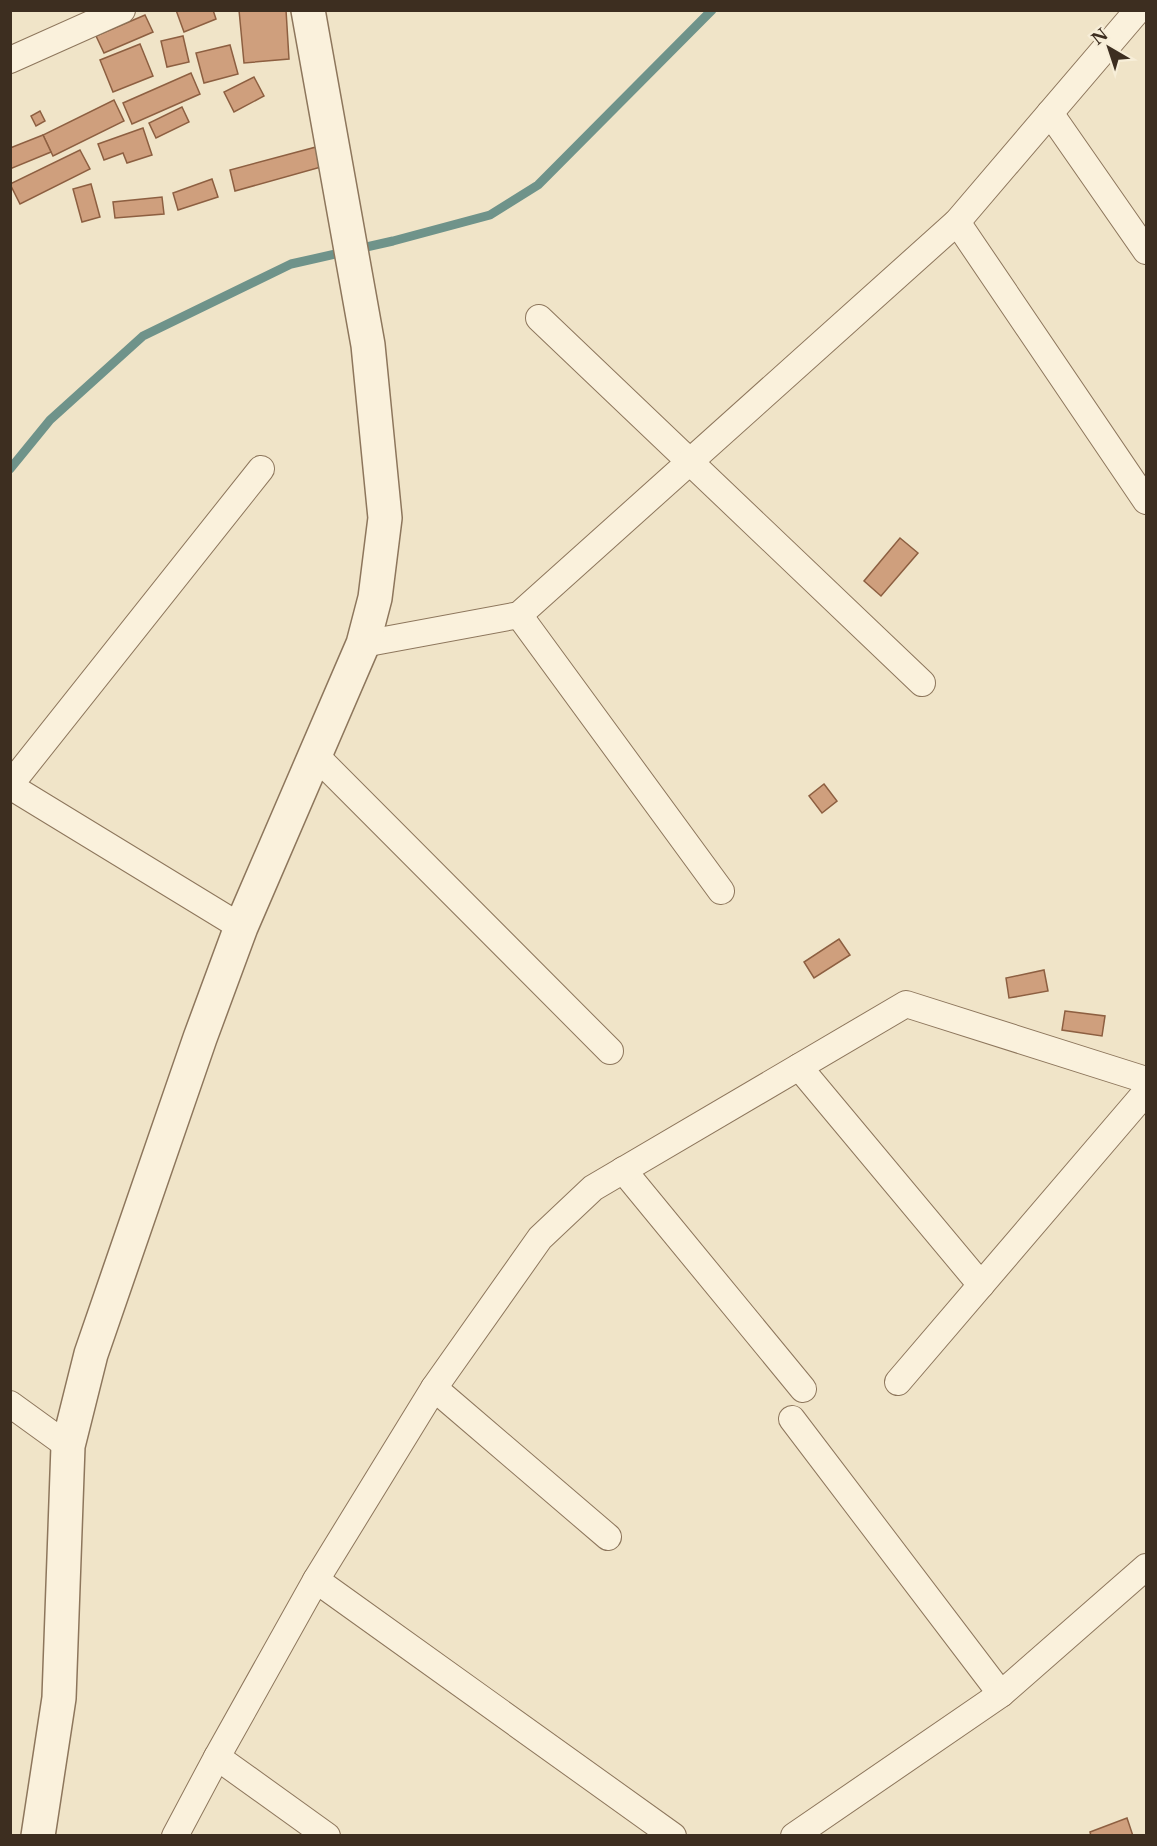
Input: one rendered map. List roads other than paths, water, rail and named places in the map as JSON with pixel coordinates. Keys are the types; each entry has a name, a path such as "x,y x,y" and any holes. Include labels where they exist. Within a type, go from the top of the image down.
{"street":[{"path":"10,60 122,10"},
{"path":"38,1836 59,1698 68,1446 91,1354 200,1038 241,927 363,644 375,598 385,518 368,345 308,10"},
{"path":"363,644 519,615 957,222 1138,10"},
{"path":"1050,113 1146,251"},
{"path":"957,222 1146,501"},
{"path":"539,318 922,683"},
{"path":"241,927 10,786 261,469"},
{"path":"519,615 721,891"},
{"path":"315,755 610,1051"},
{"path":"175,1836 316,1580 434,1388 540,1238 593,1188 906,1004 1146,1080"},
{"path":"799,1068 981,1285"},
{"path":"898,1382 1146,1092"},
{"path":"623,1170 804,1389"},
{"path":"434,1388 608,1537"},
{"path":"10,1404 68,1446"},
{"path":"792,1419 1000,1694"},
{"path":"794,1836 1000,1694 1146,1567"},
{"path":"316,1580 673,1836"},
{"path":"217,1757 327,1836"}],"waterway":[{"path":"10,469 50,420 143,336 291,264 393,241 490,215 538,185 712,10"}]}
